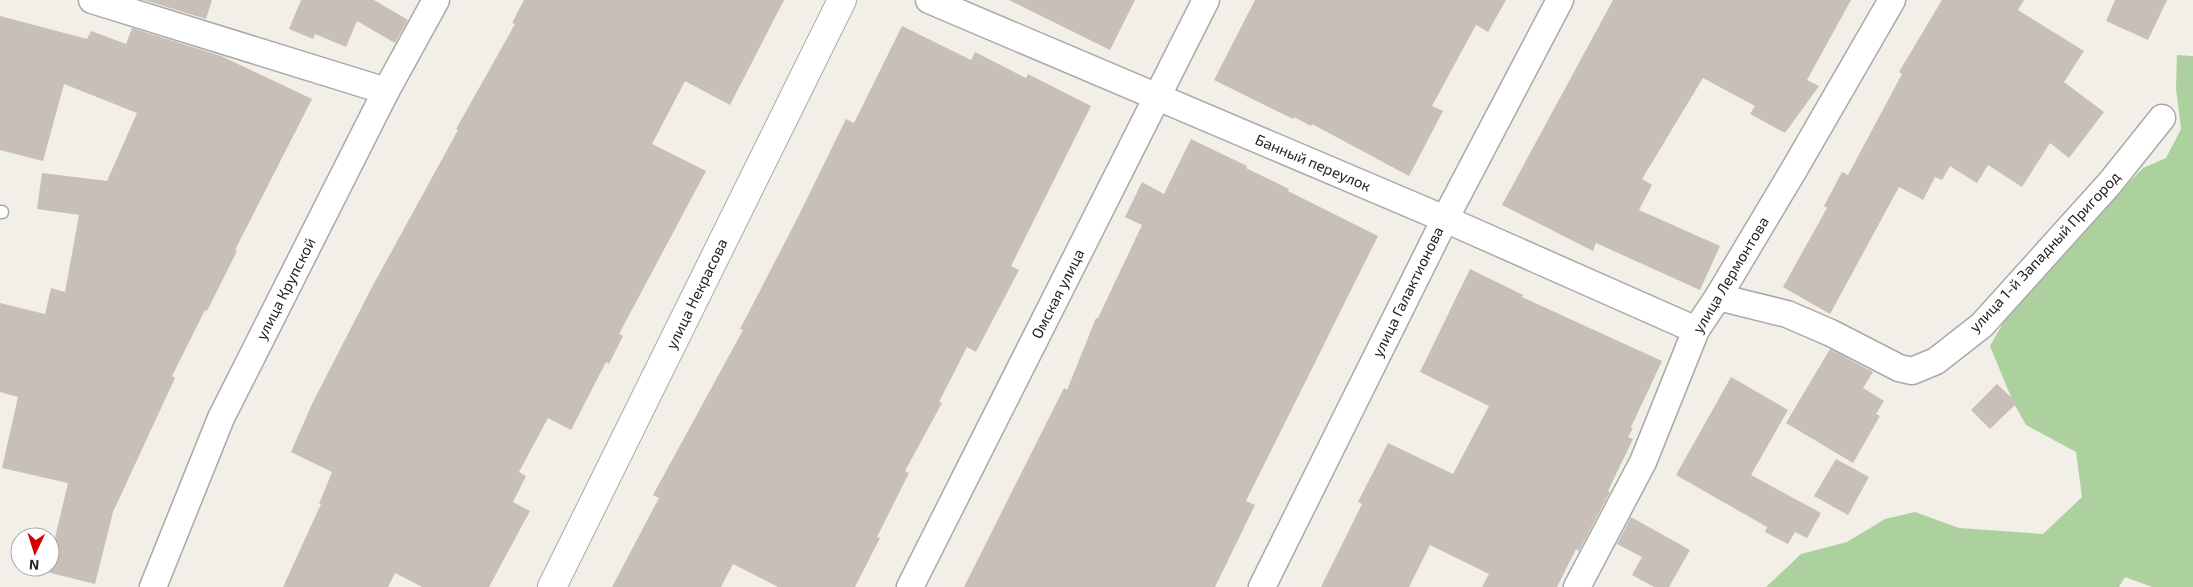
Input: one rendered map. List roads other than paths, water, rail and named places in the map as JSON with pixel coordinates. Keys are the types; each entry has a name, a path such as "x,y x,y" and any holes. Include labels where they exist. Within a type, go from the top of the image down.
{"street":[{"path":"92,0 386,91"},
{"name":"улица Крупской","path":"153,587 221,418 386,91 436,0"},
{"name":"улица Некрасова","path":"552,587 842,0"},
{"name":"Банный переулок","path":"929,0 1445,220 1696,330"},
{"name":"Омская улица","path":"910,587 1206,0"},
{"name":"улица Галактионова","path":"1262,587 1445,220 1560,0"},
{"name":"улица Лермонтова","path":"1577,587 1643,462 1696,330 1718,297 1892,0"},
{"name":"улица 1-й Западный Пригород","path":"1718,297 1787,314 1899,368 1912,371 1936,360 1982,325 2110,183 2162,118"}]}
